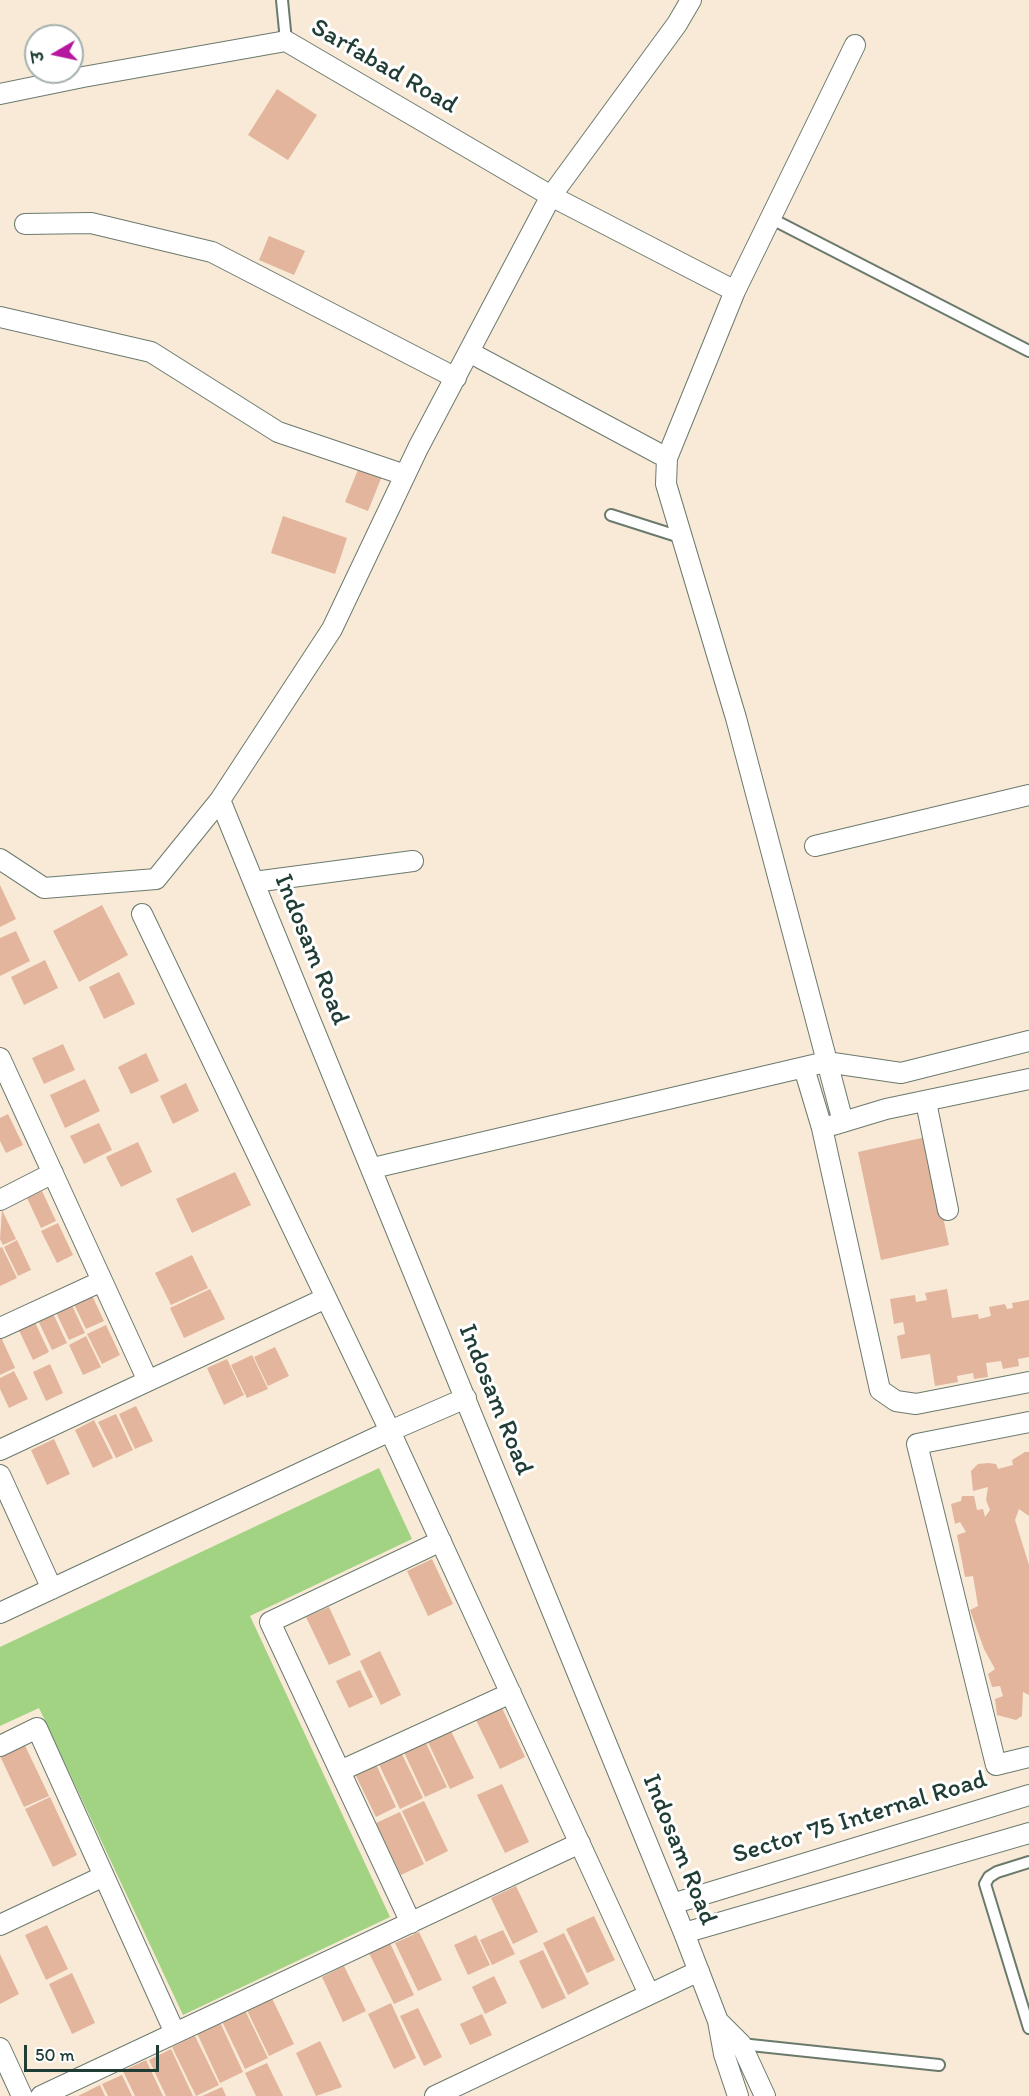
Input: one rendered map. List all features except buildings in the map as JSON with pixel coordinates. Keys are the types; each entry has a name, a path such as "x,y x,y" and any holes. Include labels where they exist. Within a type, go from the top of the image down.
{"street":[{"path":"0,859 44,888 156,879 220,800 332,629 405,476 551,196 677,24 691,0"},
{"name":"Sarfabad Road","path":"0,94 83,76 286,41 551,196 735,291"},
{"path":"843,1122 736,718 666,484 667,458 735,291 855,45"},
{"path":"25,224 90,223 212,252 456,378"},
{"path":"0,317 151,352 278,432 405,476"},
{"path":"469,352 667,458"},
{"path":"815,846 1029,795"},
{"name":"Indosam Road","path":"220,800 684,1933 718,2021 724,2054 738,2096"},
{"path":"254,882 413,861"},
{"path":"142,914 390,1431 650,1994"},
{"path":"372,1168 826,1062 869,1071 901,1073 1029,1041"},
{"path":"804,1068 822,1128 880,1390 896,1401 916,1404 1029,1382"},
{"path":"2,1070 53,1173 148,1381"},
{"path":"822,1128 886,1109 1029,1079"},
{"path":"926,1102 948,1210"},
{"path":"0,1200 53,1173"},
{"path":"0,1328 102,1281"},
{"path":"0,1450 326,1298"},
{"path":"0,1614 465,1398"},
{"path":"1029,1422 917,1444 996,1765 1029,1757"},
{"path":"0,1475 52,1589"},
{"path":"411,1923 270,1622 441,1541"},
{"path":"340,1771 511,1693"},
{"path":"0,1746 37,1728 175,2033"},
{"name":"Sector 75 Internal Road","path":"672,1904 1029,1795"},
{"path":"684,1933 1029,1833"},
{"path":"41,2096 580,1843"},
{"path":"0,1925 104,1876"},
{"path":"435,2096 699,1971"},
{"name":"Indosam Road","path":"718,2021 741,2044 765,2096"},
{"path":"0,2048 22,2096"}],"lane":[{"path":"282,0 286,41"},
{"path":"770,218 1029,351"},
{"path":"612,515 680,537"},
{"path":"1029,1862 997,1872 989,1877 985,1884 1029,2028"},
{"path":"741,2044 939,2065"}],"green space":[{"path":"379,1468 412,1539 250,1616 390,1917 183,2015 39,1708 0,1726 0,1647"}]}
